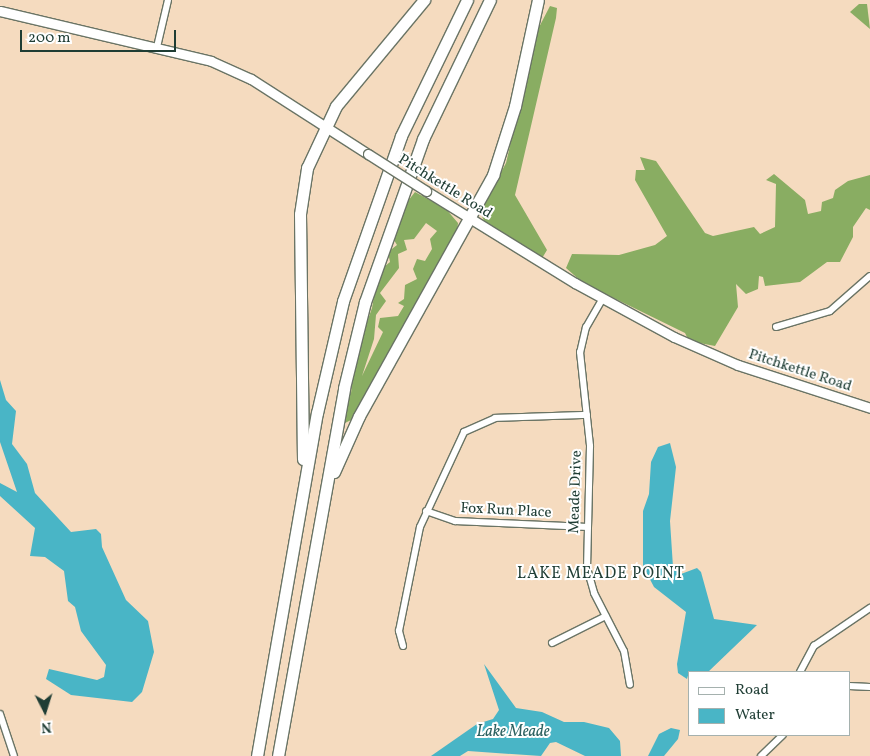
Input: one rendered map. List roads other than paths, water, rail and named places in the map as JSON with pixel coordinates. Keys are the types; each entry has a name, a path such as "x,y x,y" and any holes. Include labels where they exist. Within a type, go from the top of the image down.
{"highway":[{"path":"296,534 305,422 300,214 307,168 324,125 369,61 424,0"},
{"path":"257,756 326,373 361,244 414,105 467,0"},
{"path":"278,756 344,388 379,256 422,139 490,0"},
{"path":"318,533 345,443 471,219 504,145 538,0"}],"main road":[{"name":"Pitchkettle Road","path":"0,11 157,47 240,73 471,219 603,298 719,358 870,408"}],"street":[{"path":"157,47 168,0"},
{"path":"776,327 830,311 870,276"},
{"name":"Meade Drive","path":"603,298 581,343 587,415 589,580 624,650 630,684"},
{"path":"403,646 399,631 426,511 457,441 473,425 494,418 587,415"},
{"name":"Fox Run Place","path":"426,511 455,521 588,527"},
{"path":"801,671 814,646 870,608"},
{"path":"552,643 606,616"},
{"path":"850,686 870,687"},
{"path":"0,714 2,727 14,756"},
{"path":"761,756 782,736"}],"water":[{"path":"0,380 6,400 16,411 12,444 27,464 35,493 71,532 96,529 101,534 102,547 126,600 148,621 154,652 142,692 132,702 71,695 46,679 49,669 97,680 104,677 106,665 81,631 75,607 68,601 64,571 45,557 30,556 35,528 0,496 0,483 17,492 0,442"},
{"path":"670,443 676,467 670,521 673,567 681,574 697,568 701,572 714,619 757,625 709,671 688,671 687,679 678,673 677,664 686,612 654,587 643,566 643,511 649,494 651,462 658,447"},
{"name":"Lake Meade","path":"484,664 516,708 542,712 564,722 584,722 609,728 620,741 621,756 585,756 556,742 550,743 541,756 468,751 460,756 431,756 477,724 493,719 499,710"},
{"path":"671,728 680,730 678,739 664,756 648,756 659,734"}],"district":[{"name":"LAKE MEADE POINT","path":"601,574"}]}
